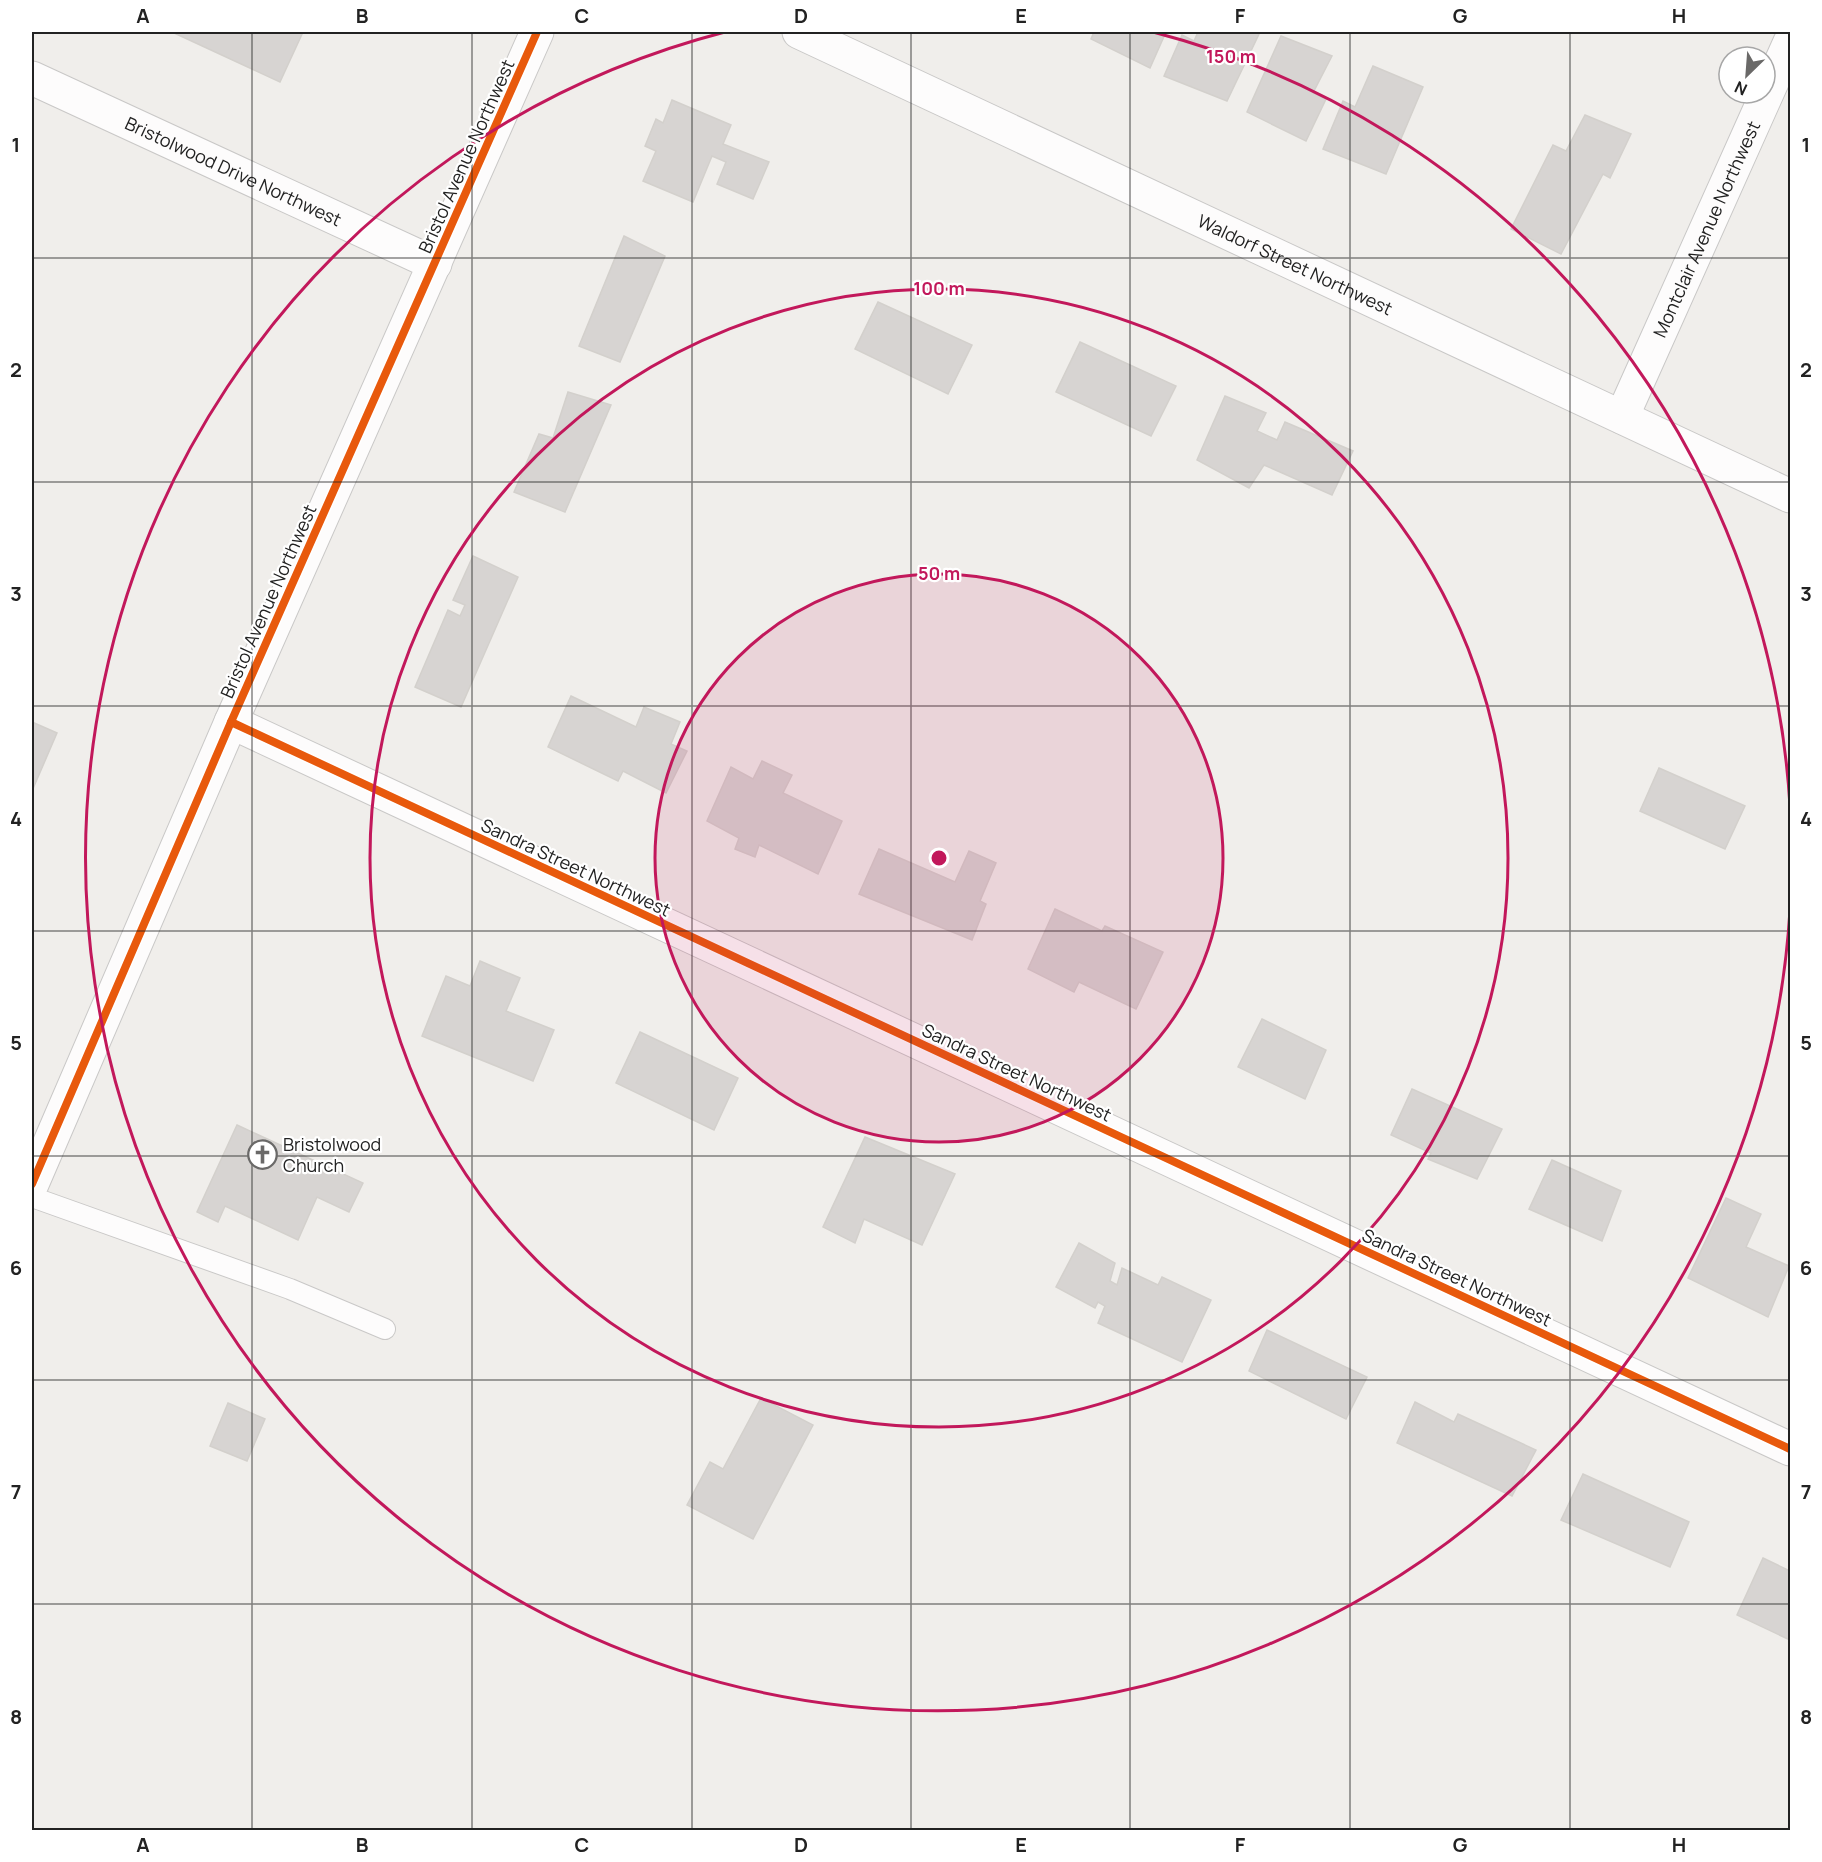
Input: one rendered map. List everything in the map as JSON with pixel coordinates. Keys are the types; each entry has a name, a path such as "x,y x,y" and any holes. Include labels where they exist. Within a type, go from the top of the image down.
{"street":[{"name":"Bristol Avenue Northwest","path":"32,1184 231,722 537,32"},
{"name":"Waldorf Street Northwest","path":"799,32 1791,496"},
{"name":"Montclair Avenue Northwest","path":"1622,417 1791,42"},
{"name":"Bristolwood Drive Northwest","path":"32,78 435,264"},
{"name":"Sandra Street Northwest","path":"231,722 1791,1449"}],"lane":[{"path":"32,1197 290,1289 385,1329"}],"building":[{"path":"172,32 303,32 280,82"},
{"path":"1094,32 1166,32 1150,68 1091,39"},
{"path":"1198,32 1260,32 1227,101 1164,76 1182,35 1194,41"},
{"path":"1281,36 1332,56 1313,93 1326,99 1306,141 1247,112"},
{"path":"1373,66 1423,87 1386,174 1323,149 1343,101 1355,107"},
{"path":"672,100 731,125 723,144 769,162 753,199 717,184 726,162 712,156 693,202 643,181 656,151 645,146 656,119 663,123"},
{"path":"1585,115 1631,134 1610,178 1603,174 1561,254 1511,229 1553,145 1566,151"},
{"path":"624,236 665,256 620,362 579,346"},
{"path":"878,302 972,345 948,394 855,349"},
{"path":"1080,342 1176,386 1151,436 1056,392"},
{"path":"568,392 611,405 565,512 514,492 539,434 553,438"},
{"path":"1225,396 1266,413 1257,431 1277,440 1285,422 1353,451 1332,495 1264,465 1249,488 1197,460"},
{"path":"473,556 518,577 461,707 415,687 448,610 460,616 465,605 453,600"},
{"path":"571,696 636,727 644,707 680,722 671,744 687,751 666,793 623,771 618,781 548,747"},
{"path":"32,722 57,733 32,791"},
{"path":"762,761 792,775 783,793 842,821 818,874 759,845 755,857 735,849 739,838 707,821 731,767 753,779"},
{"path":"1659,768 1745,806 1725,849 1640,811"},
{"path":"879,849 955,882 969,851 996,863 980,901 986,904 972,940 859,894"},
{"path":"1055,909 1102,931 1105,926 1163,952 1136,1009 1079,982 1074,992 1028,969"},
{"path":"480,961 520,978 506,1011 554,1030 533,1081 422,1036 446,976 470,986"},
{"path":"1262,1019 1326,1050 1305,1099 1238,1067"},
{"path":"640,1032 738,1078 714,1130 616,1083"},
{"path":"1412,1089 1502,1129 1477,1179 1428,1159 1431,1153 1391,1135"},
{"name":"Bristolwood Church","path":"237,1125 363,1183 349,1212 317,1197 298,1240 225,1206 218,1222 197,1212"},
{"path":"865,1137 955,1174 922,1245 864,1219 855,1243 823,1227"},
{"path":"1552,1160 1621,1191 1602,1241 1529,1209"},
{"path":"1726,1198 1761,1214 1746,1247 1789,1266 1768,1317 1688,1278"},
{"path":"1079,1243 1115,1263 1110,1281 1117,1285 1122,1268 1158,1285 1162,1277 1211,1300 1182,1362 1098,1323 1105,1306 1098,1302 1095,1308 1056,1287"},
{"path":"1267,1330 1367,1377 1346,1419 1249,1371"},
{"path":"761,1398 813,1425 753,1539 687,1505 710,1462 723,1469"},
{"path":"1415,1402 1454,1422 1458,1414 1536,1450 1512,1496 1397,1443"},
{"path":"228,1403 265,1419 247,1461 210,1446"},
{"path":"1583,1474 1689,1522 1670,1567 1561,1520"},
{"path":"1763,1558 1790,1571 1790,1640 1737,1615"}],"cycle path":[{"path":"32,1184 231,722 537,32"},
{"path":"231,722 1790,1449"}],"place":[{"name":"Bristolwood Church","path":"262,1154"}]}
